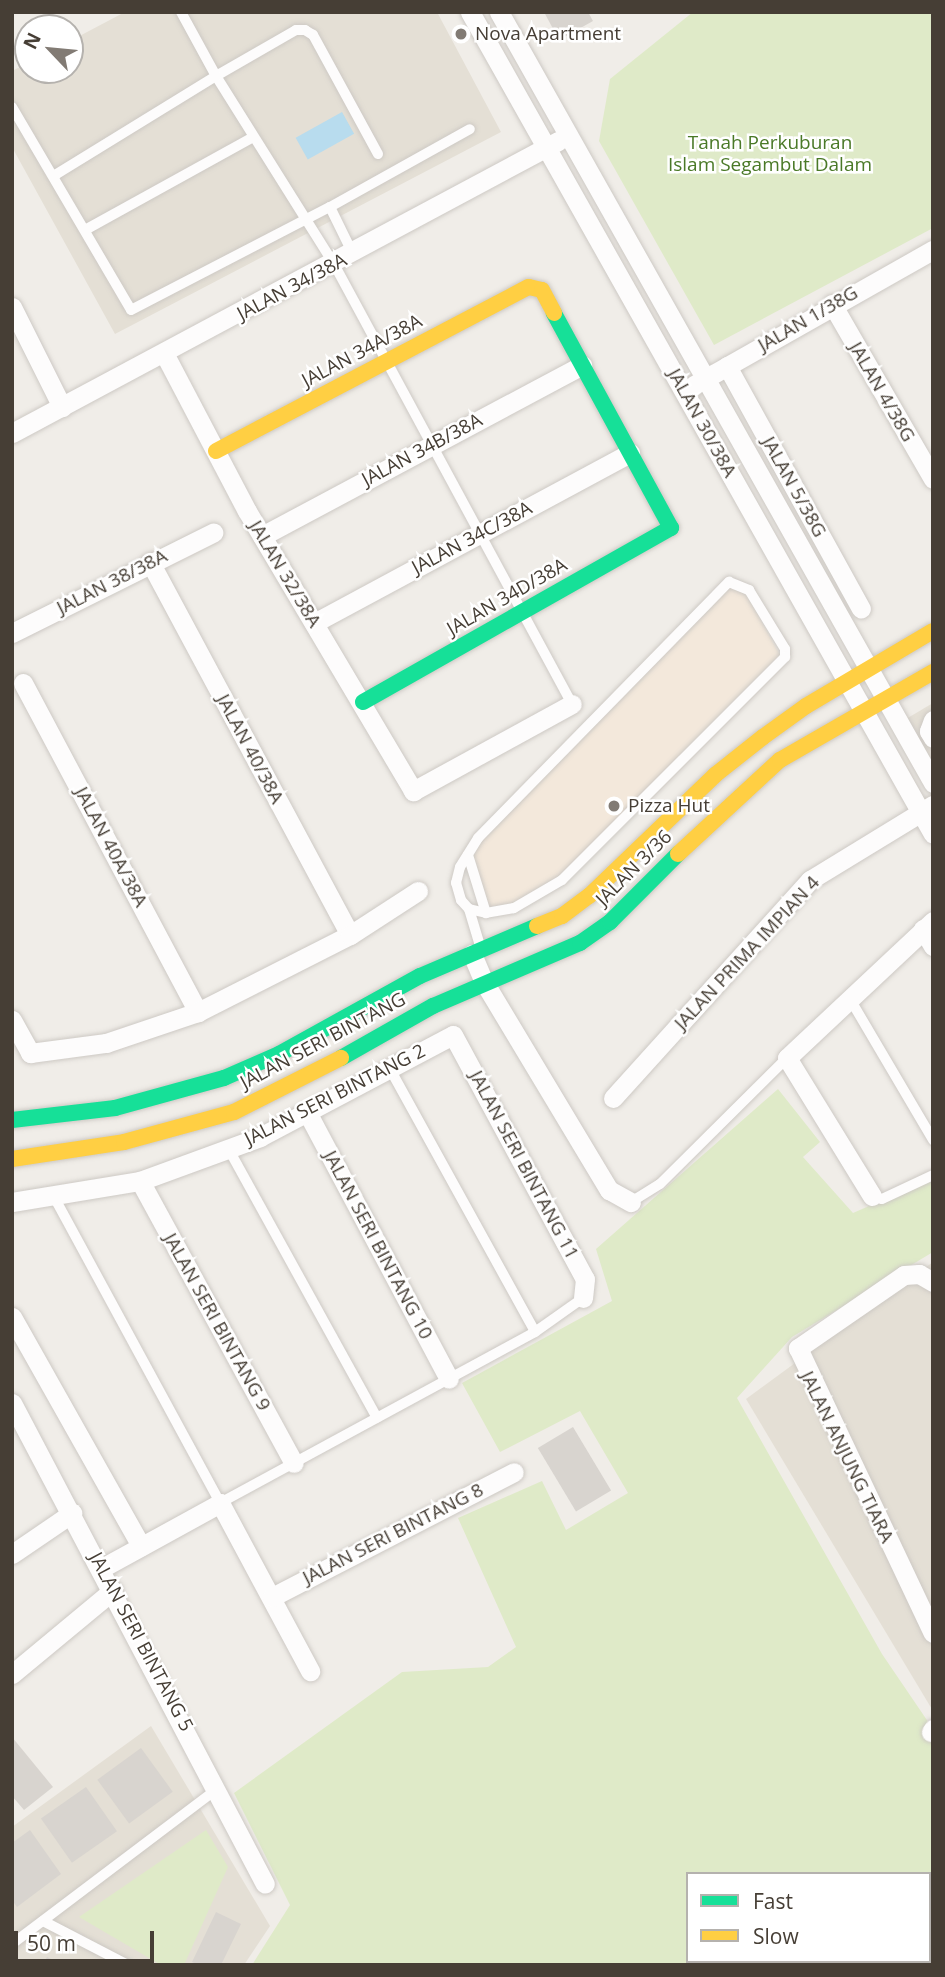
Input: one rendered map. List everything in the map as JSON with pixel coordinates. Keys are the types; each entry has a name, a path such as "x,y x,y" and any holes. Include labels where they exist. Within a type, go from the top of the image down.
{"street":[{"name":"JALAN 30/38A","path":"470,12 865,711 927,808 933,834"},
{"name":"JALAN 30/38A","path":"499,12 933,783"},
{"name":"JALAN 34/38A","path":"12,433 353,255 568,135"},
{"name":"JALAN 1/38G","path":"684,391 832,304 933,250"},
{"name":"JALAN 34A/38A","path":"216,452 528,287 542,290 582,365"},
{"name":"JALAN 4/38G","path":"832,304 933,479"},
{"path":"12,307 62,407"},
{"name":"JALAN 32/38A","path":"164,353 262,536 363,702 413,791 572,704"},
{"name":"JALAN 34B/38A","path":"262,536 582,365"},
{"path":"582,365 630,453"},
{"name":"JALAN 5/38G","path":"727,366 861,609"},
{"name":"JALAN 34D/38A","path":"363,702 671,528 630,453"},
{"name":"JALAN 34C/38A","path":"314,623 630,453"},
{"path":"739,488 760,474"},
{"name":"JALAN 38/38A","path":"12,633 150,562 214,533"},
{"name":"JALAN 40/38A","path":"150,562 350,935"},
{"name":"JALAN 3/36","path":"477,952 553,904 656,854 672,839 715,775 794,714 933,631"},
{"name":"JALAN 3/36","path":"484,982 580,943 610,922 656,854 672,839 780,760 933,672"},
{"name":"JALAN 40A/38A","path":"23,683 198,1012"},
{"path":"933,720 933,738"},
{"name":"JALAN PRIMA IMPIAN 4","path":"613,1098 810,880 927,808"},
{"path":"12,1020 30,1053 106,1043 198,1012 350,935 418,891"},
{"path":"872,1196 787,1058 850,999 929,932"},
{"path":"477,952 484,982 609,1190 631,1202"},
{"name":"JALAN SERI BINTANG","path":"12,1120 115,1108 224,1078 279,1054 420,976 477,952"},
{"name":"JALAN SERI BINTANG","path":"12,1159 124,1142 234,1112 484,982"},
{"name":"JALAN SERI BINTANG 2","path":"12,1202 140,1181 228,1148 307,1112 453,1035"},
{"name":"JALAN SERI BINTANG 11","path":"453,1035 585,1279 583,1298"},
{"name":"JALAN SERI BINTANG 10","path":"307,1112 449,1379"},
{"name":"JALAN SERI BINTANG 9","path":"140,1181 294,1463"},
{"name":"JALAN ANJUNG TIARA","path":"933,1282 919,1274 904,1275 798,1348 933,1633"},
{"path":"12,1317 141,1546"},
{"name":"JALAN SERI BINTANG 5","path":"12,1403 218,1788 265,1884"},
{"name":"JALAN SERI BINTANG 8","path":"272,1597 514,1472"},
{"path":"102,1568 220,1503 310,1671"},
{"path":"12,1553 72,1513"},
{"path":"12,1674 113,1590"}],"lane":[{"path":"181,12 252,138 334,264 572,704"},
{"path":"55,175 296,30 305,30 313,35 377,154"},
{"path":"12,107 55,175 131,310 307,220 470,129"},
{"path":"85,230 252,138"},
{"path":"330,207 353,255"},
{"path":"740,584 764,614 785,649 785,657 553,904 486,913 470,909 461,900 456,883 478,838 723,586 740,584"},
{"path":"468,855 486,913"},
{"path":"470,909 477,952"},
{"path":"850,999 933,1140"},
{"path":"631,1202 660,1184 787,1058"},
{"path":"390,1069 535,1332"},
{"path":"228,1148 377,1418"},
{"path":"872,1196 882,1199 933,1175"},
{"path":"53,1195 220,1503 535,1332 583,1298"},
{"path":"12,1944 218,1788"},
{"path":"43,1922 128,1965"}],"shaded area":[{"path":"125,12 437,12 501,132 115,334 12,147 12,71 14,70 14,84 84,84 84,34"},
{"path":"728,587 746,594 780,655 559,877 513,904 479,908 466,864 481,842"},
{"path":"933,703 933,766 906,719"},
{"path":"933,1262 933,1711 746,1399"},
{"path":"151,1726 270,1926 244,1965 12,1965 12,1827"}],"green space":[{"name":"Tanah Perkuburan Islam Segambut Dalam","path":"693,12 933,12 933,228 714,345 599,141 610,79"},
{"path":"778,1089 820,1142 803,1157 853,1213 933,1178 933,1252 792,1337 737,1398 882,1654 933,1729 933,1965 252,1965 290,1905 234,1793 402,1672 488,1667 516,1647 458,1518 542,1481 566,1530 628,1493 580,1411 500,1452 462,1383 612,1301 596,1249"},
{"path":"206,1830 228,1867 184,1965 161,1965 79,1917"}],"water":[{"path":"342,112 354,134 308,160 296,138"}],"building":[{"path":"544,12 588,12 593,21 559,40"},
{"path":"573,1427 611,1490 576,1512 538,1448"},
{"path":"12,1737 53,1787 24,1810 12,1796"},
{"path":"141,1748 173,1792 129,1823 97,1780"},
{"path":"86,1787 117,1831 72,1863 41,1819"},
{"path":"30,1830 61,1874 17,1907 12,1900 12,1843"},
{"path":"216,1912 241,1924 221,1965 198,1965 192,1962"},
{"path":"47,1957 63,1965 43,1965"}],"traffic: fast":[{"path":"363,702 671,528 554,313"},
{"path":"341,1058 433,1006 580,943 610,922 678,854"},
{"path":"12,1120 115,1108 224,1078 279,1054 420,976 537,926"}],"traffic: slow":[{"path":"216,451 529,287 542,290 554,313"},
{"path":"537,926 562,916 589,896 715,775 763,737 806,706 933,631"},
{"path":"678,854 780,760 933,672"},
{"path":"12,1159 124,1142 234,1112 341,1058"}],"place":[{"name":"Nova Apartment","path":"461,34"},
{"name":"Pizza Hut","path":"614,806"}]}
